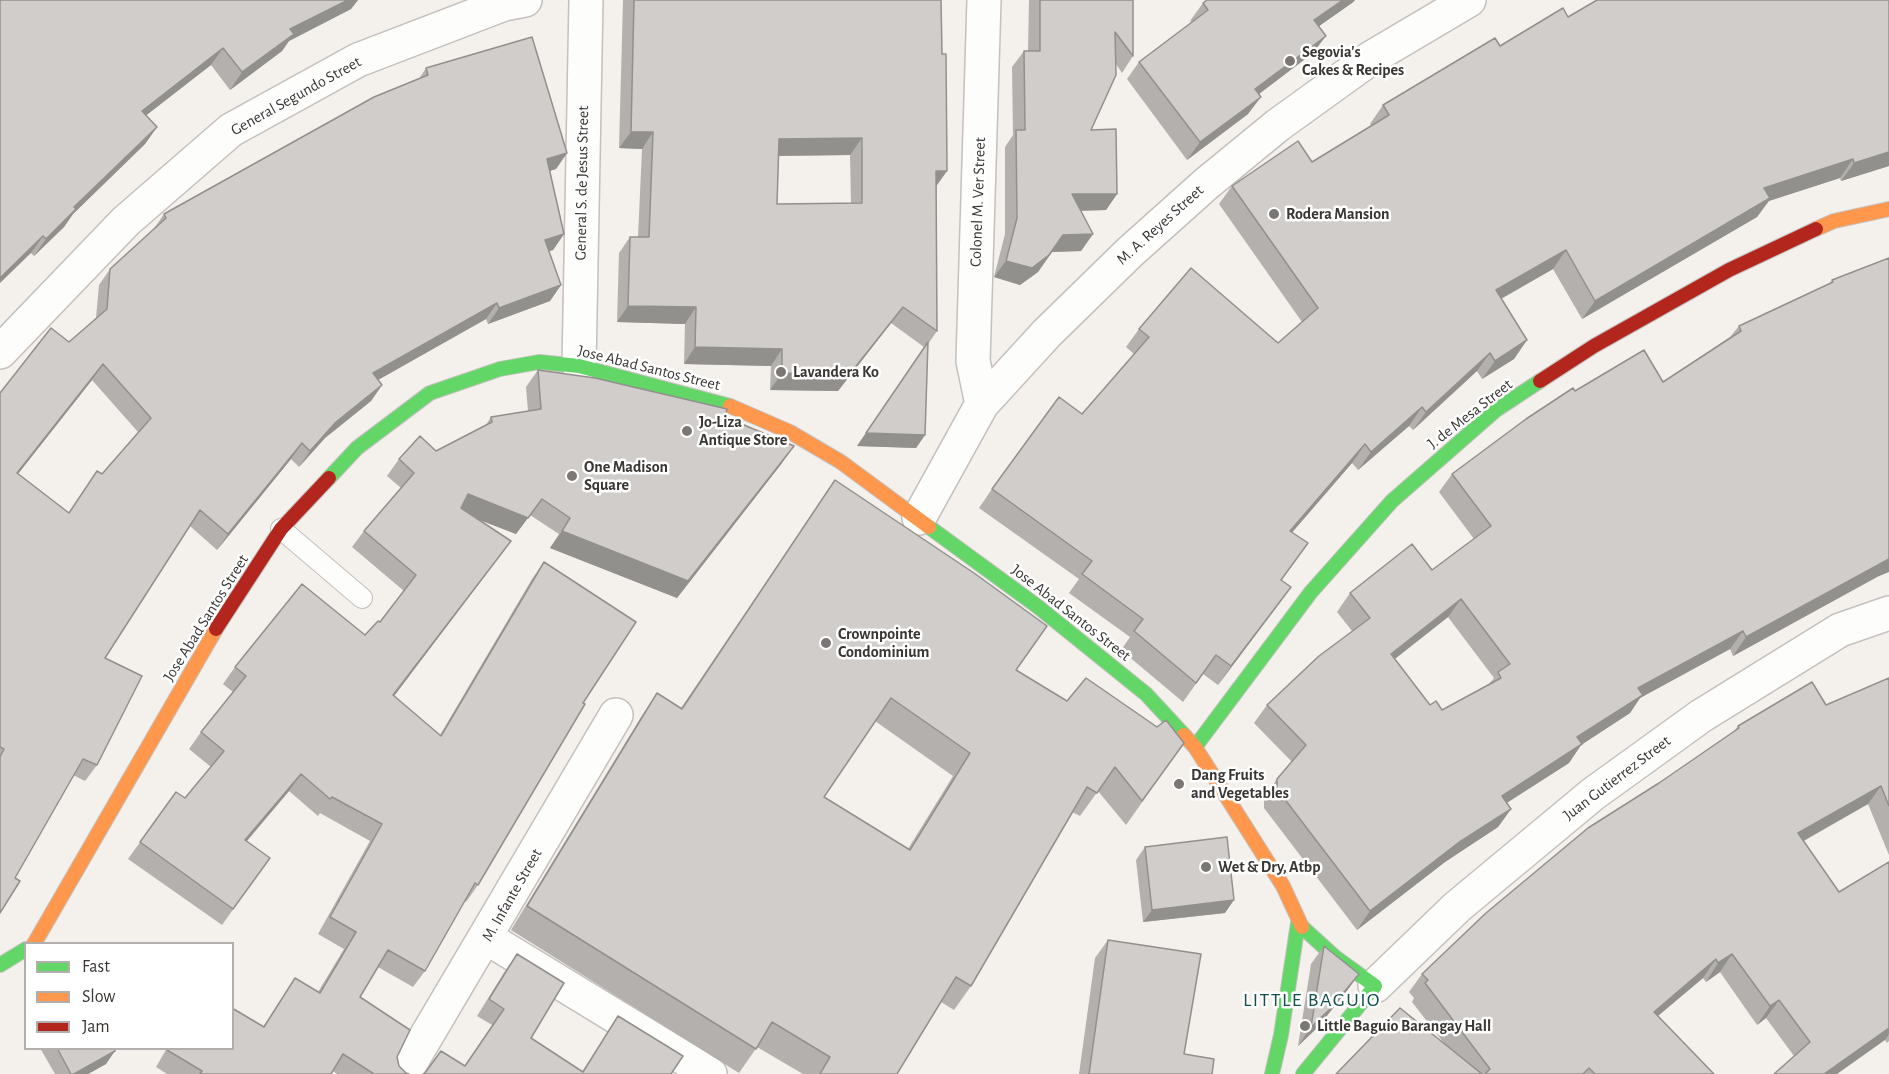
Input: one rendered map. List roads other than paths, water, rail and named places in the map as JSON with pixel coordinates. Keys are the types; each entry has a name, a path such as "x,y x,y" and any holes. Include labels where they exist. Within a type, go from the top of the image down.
{"street":[{"name":"General Segundo Street","path":"0,352 126,221 231,130 358,60 504,4 525,0"},
{"name":"General S. de Jesus Street","path":"579,366 586,0"},
{"name":"Colonel M. Ver Street","path":"982,404 973,361 984,0"},
{"name":"M. A. Reyes Street","path":"919,518 982,404 1047,333 1206,184 1278,125 1371,58 1469,0"},
{"name":"J. de Mesa Street","path":"1195,747 1311,592 1392,501 1496,410 1594,346 1729,270 1834,221 1889,208"},
{"name":"Jose Abad Santos Street","path":"35,942 200,654 281,529 357,448 430,393 500,369 539,362 579,366 728,405 779,428 841,462 1037,606 1146,693 1195,747 1283,886 1298,923 1335,957 1375,986"},
{"name":"Juan Gutierrez Street","path":"1375,986 1457,907 1593,794 1701,716 1820,642 1840,630 1889,613"},
{"name":"M. Infante Street","path":"404,1074 487,938 616,715"},
{"path":"1272,1074 1281,1035 1298,923"},
{"path":"487,938 710,1074"},
{"path":"0,965 24,950"},
{"path":"1303,1074 1375,986"}],"lane":[{"path":"281,529 362,598"}],"place":[{"name":"Segovia's Cakes & Recipes","path":"1290,61"},
{"name":"Rodera Mansion","path":"1274,214"},
{"name":"Lavandera Ko","path":"781,372"},
{"name":"Jo-Liza Antique Store","path":"687,431"},
{"name":"One Madison Square","path":"572,476"},
{"name":"Crownpointe Condominium","path":"826,643"},
{"name":"Dang Fruits and Vegetables","path":"1179,784"},
{"name":"Wet & Dry, Atbp","path":"1206,867"},
{"name":"Little Baguio Barangay Hall","path":"1305,1026"}],"district":[{"name":"LITTLE BAGUIO","path":"1312,1000"}]}
